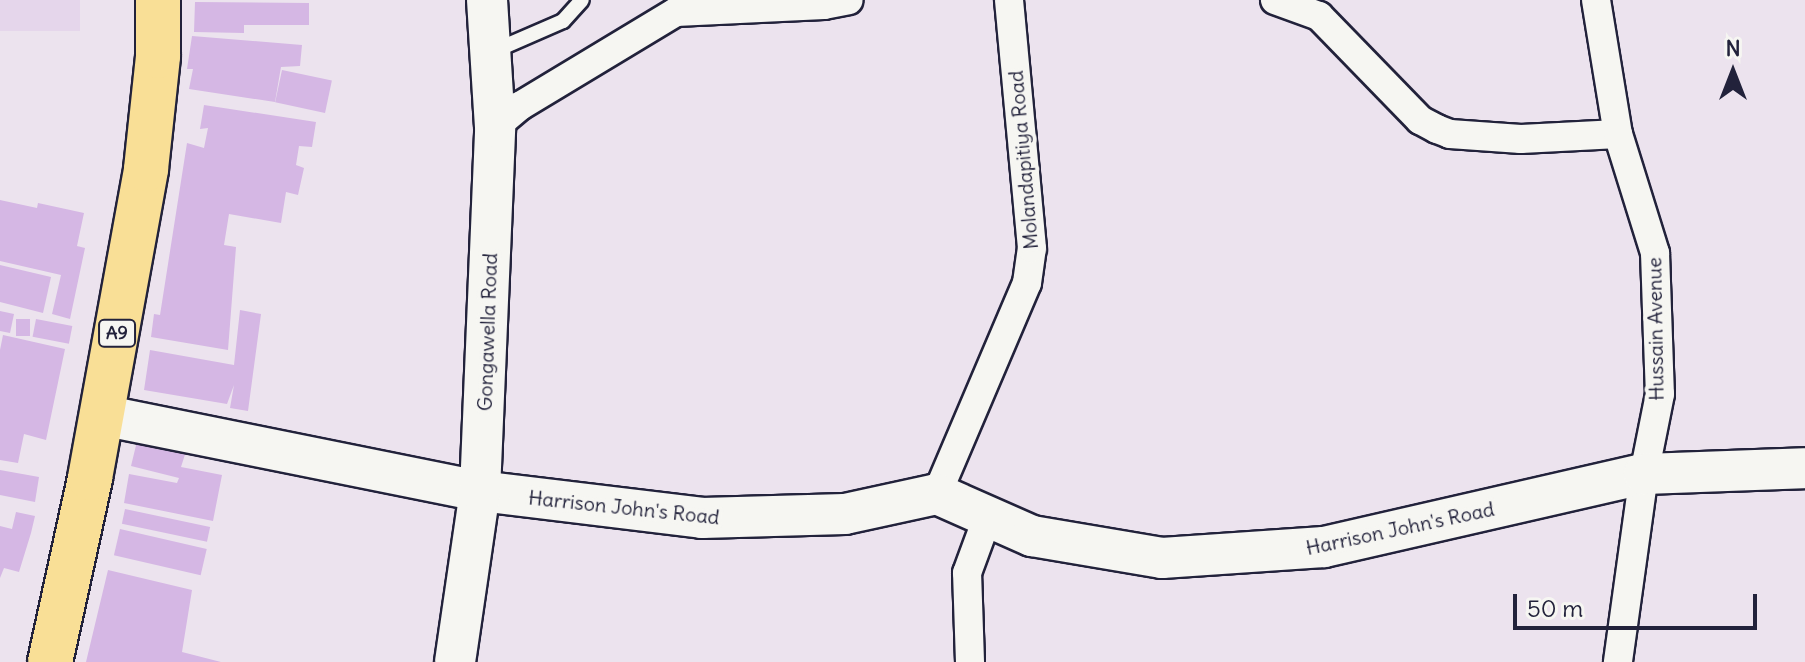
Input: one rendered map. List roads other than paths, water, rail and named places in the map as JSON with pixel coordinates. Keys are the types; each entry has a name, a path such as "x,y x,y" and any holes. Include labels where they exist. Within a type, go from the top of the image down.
{"highway":[{"name":"A9","path":"50,662 102,415 146,169 158,56 158,0"}],"street":[{"name":"Gongawella Road","path":"455,662 480,491 495,127 487,0"},
{"path":"495,127 520,106 676,12 824,5 849,0"},
{"name":"Molandapitiya Road","path":"937,494 1027,283 1032,248 1009,0"},
{"path":"1275,0 1319,16 1420,120 1437,129 1450,134 1521,139 1618,134"},
{"name":"Hussain Avenue","path":"1596,0 1618,134 1655,253 1660,394 1644,474 1618,662"},
{"name":"Harrison John's Road","path":"102,415 480,491 702,518 845,514 937,494 1032,536 1162,558 1324,547 1644,474 1805,468"},
{"path":"970,662 967,573 988,516"}],"lane":[{"path":"490,53 563,21 582,0"}]}
